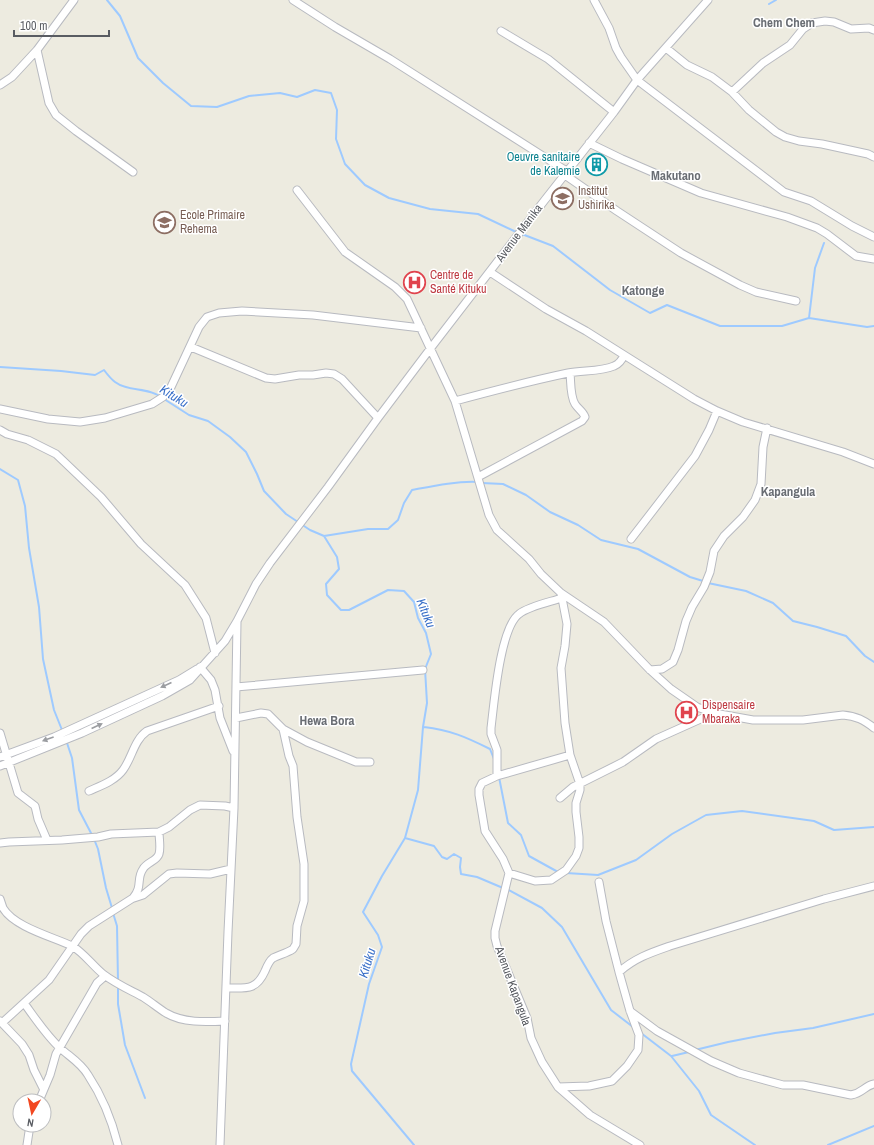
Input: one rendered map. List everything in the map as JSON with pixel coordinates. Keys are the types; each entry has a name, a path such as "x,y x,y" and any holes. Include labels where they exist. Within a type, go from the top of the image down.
{"street":[{"path":"0,85 12,77 37,50 74,0"},
{"path":"293,0 335,27 390,59 566,173 617,211 681,253 756,292 796,301"},
{"path":"594,0 609,28 621,58 637,80 784,192 811,201 874,238"},
{"name":"Avenue Manika","path":"200,667 215,653 237,621 256,584 270,563 310,512 430,349 614,112 637,80 708,0"},
{"path":"732,92 763,63 790,45 803,29 812,23 825,21 834,22 851,29 869,28 874,30"},
{"path":"501,31 548,59 614,112"},
{"path":"666,48 687,66 712,77 732,92 749,110 784,137 868,154 874,157"},
{"path":"37,50 49,103 56,115 133,172"},
{"path":"589,143 701,193 817,228 828,234 856,256 874,259"},
{"path":"297,190 345,252 395,287 407,298 455,401 489,515 497,530 529,559 562,596 604,622 650,670 686,700 697,706 714,713 764,721 843,715 852,716 866,722 874,728"},
{"path":"490,272 546,309 586,331 694,399 717,411 742,422 767,428 843,452 874,464"},
{"path":"0,409 48,419 80,422 105,418 152,404 163,397 170,387 191,347 199,327 206,317 219,313 242,311 320,315 421,328"},
{"path":"191,347 266,378 275,379 299,375 326,373 334,374 342,379 378,418"},
{"path":"455,401 523,382 616,366 622,360 624,355"},
{"path":"478,477 582,421 585,417 575,404 570,373"},
{"path":"631,539 695,456 717,411"},
{"path":"650,670 662,669 673,662 686,621 692,607 704,587 710,572 714,550 724,536 743,517 756,500 761,484 763,447 767,428"},
{"path":"0,430 7,434 28,440 56,454 101,497 142,544 185,585 206,618 215,653"},
{"path":"562,596 567,624 567,633 561,668 565,723 570,755 580,784 580,790 576,803 579,848 576,856 566,870 551,880 535,881 509,873 503,859 485,831 479,802 479,789 482,783 497,776 570,755"},
{"path":"497,776 497,750 491,728 503,644 513,621 519,614 562,596"},
{"path":"220,1145 234,808 237,621"},
{"path":"200,667 213,685 220,718 235,756"},
{"path":"3,756 54,737 179,680 200,667"},
{"path":"0,766 82,733 162,696 190,680 200,667"},
{"path":"236,687 424,670"},
{"path":"89,791 115,778 122,771 141,736 147,731 218,706"},
{"path":"236,718 260,713 268,714 283,729 307,742 356,762 370,762"},
{"path":"560,798 568,790 623,762 656,739 714,713"},
{"path":"226,988 251,988 256,985 270,961 293,949 296,944 297,926 304,901 304,864 297,816 293,766 289,756 283,729"},
{"path":"0,733 3,756 9,763 18,793 35,806 38,819 47,840"},
{"path":"0,843 62,840 98,837 111,834 159,832 169,827 190,810 200,805 225,806 234,808"},
{"path":"134,898 139,892 142,869 148,863 157,858 159,853 159,832"},
{"path":"43,1088 34,1070 29,1055 22,1044 1,1022 49,980 81,934 89,926 134,898 143,895 169,874 210,874 232,869"},
{"name":"Avenue Kapangula","path":"509,873 495,931 495,938 527,1018 531,1038 542,1062 558,1087 590,1115 640,1145"},
{"path":"558,1087 589,1086 612,1081 627,1066 638,1050 639,1035 630,1011 619,972 606,921 599,882"},
{"path":"619,972 631,962 664,948 874,886"},
{"path":"0,899 3,908 25,926 38,933 73,947 105,976 166,1013 178,1018 206,1022 225,1021"},
{"path":"41,1093 50,1075 59,1047 97,983 105,976"},
{"path":"24,1003 44,1031 88,1074 100,1094 118,1145"},
{"path":"630,1011 657,1031 711,1061 739,1073 783,1085 802,1085 851,1095 859,1094 874,1084"},
{"path":"27,1145 29,1133"}],"waterway":[{"path":"107,0 120,16 138,58 163,83 191,106 217,107 249,96 280,93 297,97 315,90 331,93 337,110 336,139 345,164 365,185 389,198 430,209 478,214 514,231 553,246 610,290 650,313 667,305 720,326 782,326 809,318 867,327 874,326"},
{"path":"769,4 776,0"},
{"path":"809,318 815,268 824,243"},
{"name":"Kituku","path":"0,367 95,375 104,370 115,382 120,385 150,392 161,397"},
{"name":"Kituku","path":"164,399 189,415 208,421 230,437 246,452 264,491 286,514 310,530 324,536 337,557 339,569 326,584 327,595 341,610 349,610 388,590 404,591 414,602 418,618 426,633 431,654 425,669 427,703 423,727 418,790 405,838 382,876 363,912 378,935 382,947 369,984 351,1064 352,1071 414,1145"},
{"path":"0,469 18,480 25,506 29,548 39,607 43,659 54,710 62,730"},
{"path":"324,536 368,529 388,529 398,520 404,503 412,490 436,485 478,482"},
{"path":"482,483 503,484 526,495 550,512 578,525 601,540 638,549 690,577 703,581"},
{"path":"708,583 746,591 773,603 793,621 846,636 865,656 874,662"},
{"path":"424,727 450,732 473,741 490,749 494,759"},
{"path":"66,740 72,758 79,810 92,835"},
{"path":"499,777 508,823 521,835 529,856 558,872"},
{"path":"566,873 598,875 636,860 672,834 706,815 742,811 814,821 834,830 874,827"},
{"path":"405,838 434,846 442,857 447,859 454,854 461,858 461,874 477,877 503,888"},
{"path":"94,839 98,849 106,888 112,908"},
{"path":"507,889 542,908 562,927 611,1010 633,1027"},
{"path":"113,913 117,926 118,981"},
{"path":"118,986 118,1004 125,1045 145,1098"},
{"path":"695,1050 775,1033 813,1028 874,1014"},
{"path":"641,1033 671,1056 699,1091 711,1115 755,1145"},
{"path":"672,1056 689,1052"},
{"path":"828,1145 874,1126"}],"place":[{"name":"Oeuvre sanitaire de Kalemie","path":"596,164"},
{"name":"Institut Ushirika","path":"563,198"},
{"name":"Ecole Primaire Rehema","path":"165,222"},
{"name":"Centre de Santé Kituku","path":"414,282"},
{"name":"Dispensaire Mbaraka","path":"686,712"}],"district":[{"name":"Chem Chem","path":"784,22"},
{"name":"Makutano","path":"676,175"},
{"name":"Katonge","path":"643,290"},
{"name":"Kapangula","path":"788,491"},
{"name":"Hewa Bora","path":"327,720"}]}
